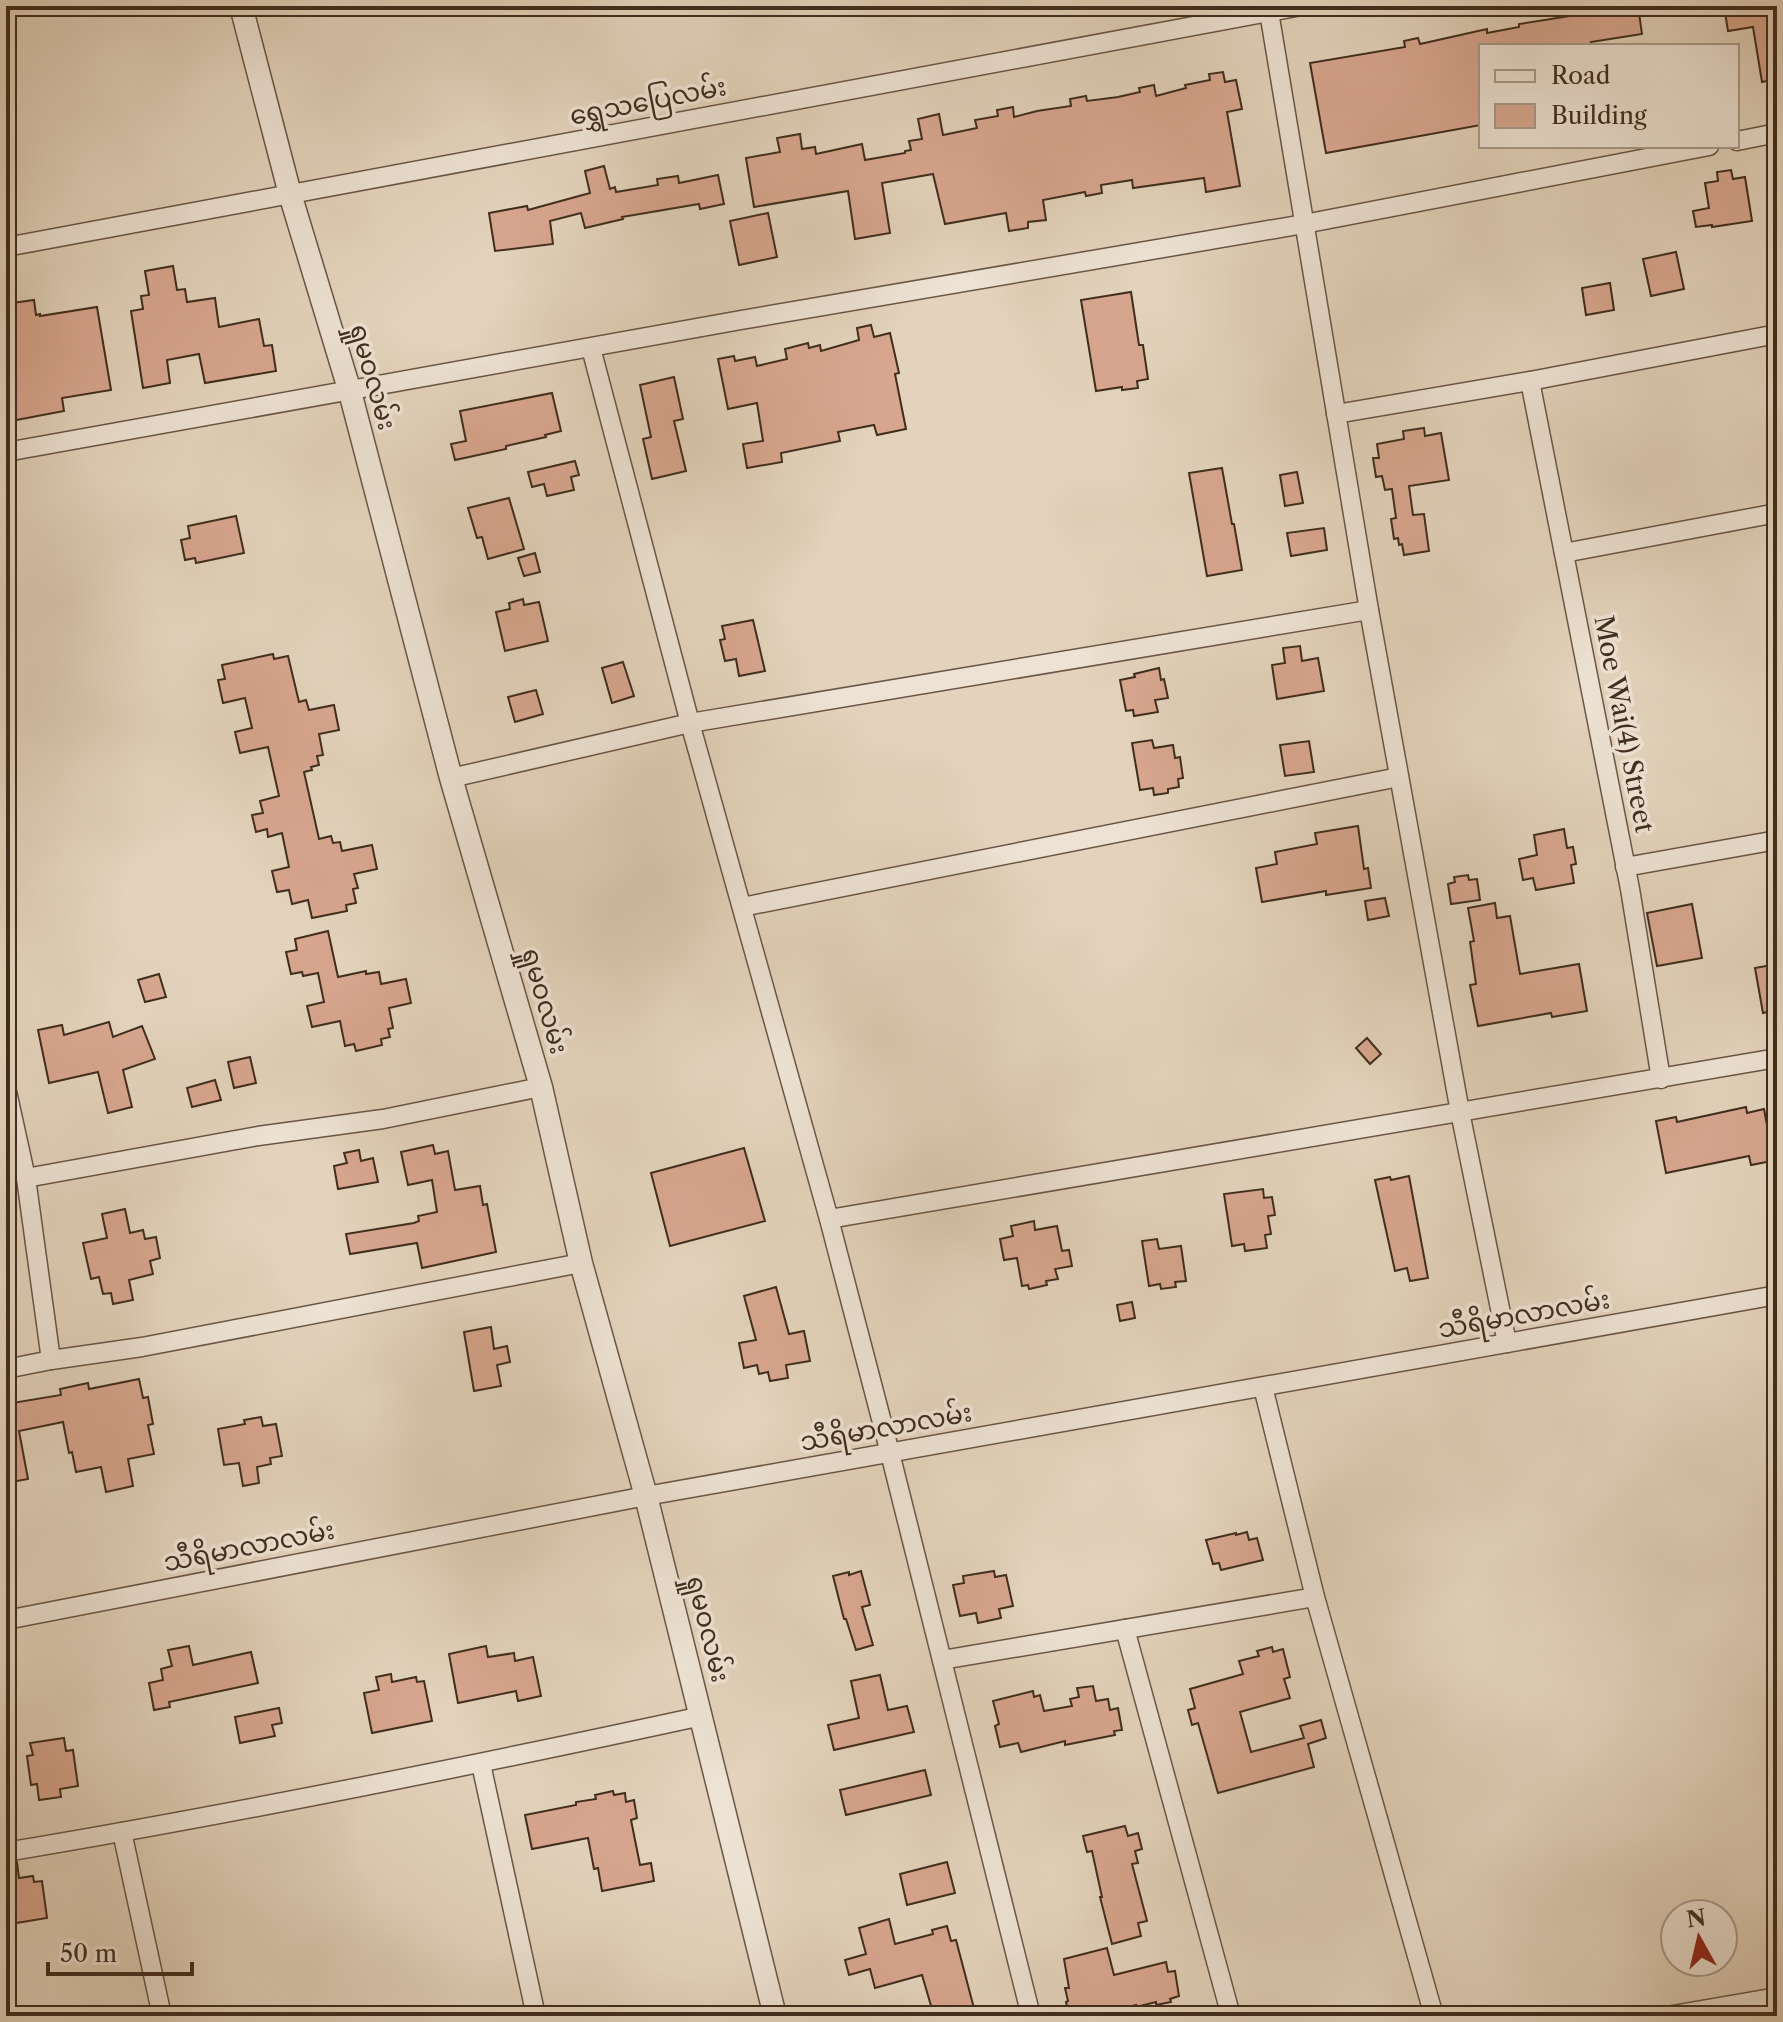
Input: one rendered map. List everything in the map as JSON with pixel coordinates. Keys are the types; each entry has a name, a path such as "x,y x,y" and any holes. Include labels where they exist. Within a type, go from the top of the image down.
{"street":[{"name":"ရှုမဝလမ်း","path":"241,6 290,194 350,392 451,778 541,1087 581,1263 646,1496 775,2016"},
{"name":"ရွှေသပြေလမ်း","path":"6,247 1301,6"},
{"path":"1269,12 1369,610 1460,1112 1507,1343"},
{"path":"1739,141 1777,133"},
{"path":"6,452 1304,224 1699,148"},
{"path":"1336,414 1777,334"},
{"path":"591,348 690,723 829,1219 1031,2016"},
{"name":"Moe Wai(4) Street","path":"1530,381 1625,867 1661,1079"},
{"path":"1564,553 1777,513"},
{"path":"451,778 690,723 1369,610"},
{"path":"742,907 1399,777"},
{"path":"1625,867 1777,840"},
{"path":"829,1219 1777,1058"},
{"path":"6,1087 26,1178 51,1360"},
{"path":"26,1178 258,1136 383,1119 541,1087"},
{"path":"6,1369 142,1347 581,1263"},
{"name":"သီရိမာလာလမ်း","path":"6,1620 646,1496 1777,1295"},
{"path":"1263,1387 1315,1597 1434,2016"},
{"path":"942,1660 1315,1597"},
{"path":"1125,1629 1231,2016"},
{"path":"6,1852 481,1764 702,1716"},
{"path":"481,1764 536,2016"},
{"path":"122,1832 162,2016"},
{"path":"1667,2016 1777,1997"}],"building":[{"path":"1638,6 1642,34 1592,44 1479,44 1479,125 1326,153 1310,63 1405,47 1404,41 1418,38 1420,44 1487,29 1487,33 1519,27 1519,24 1589,13 1588,10"},
{"path":"1724,6 1773,6 1777,31 1777,79 1762,82 1753,27 1728,31"},
{"path":"1223,72 1225,82 1236,80 1242,109 1227,112 1240,186 1206,192 1204,178 1133,188 1132,180 1101,185 1102,193 1086,196 1085,192 1043,200 1046,220 1028,222 1028,228 1009,231 1006,213 945,224 933,174 882,183 890,233 855,239 848,191 754,207 746,158 780,152 777,138 800,134 802,149 815,147 816,154 862,144 865,160 911,150 909,141 922,139 918,119 939,114 943,135 977,128 975,120 998,116 997,110 1013,107 1014,117 1071,106 1070,99 1086,96 1087,101 1118,97 1154,85 1156,96 1210,80 1209,74"},
{"path":"604,166 610,189 615,187 616,192 658,185 657,179 678,176 679,183 718,175 724,204 700,209 699,204 622,217 585,228 581,213 550,221 553,244 495,251 489,213 527,206 528,210 590,193 585,171"},
{"path":"1731,170 1733,179 1745,177 1752,221 1696,227 1693,211 1709,208 1705,183 1718,181 1717,172"},
{"path":"768,213 777,257 739,265 730,221"},
{"path":"1676,252 1684,289 1651,296 1643,259"},
{"path":"173,266 177,290 185,289 187,302 215,298 219,327 259,319 264,346 272,345 276,371 205,383 199,354 167,360 170,383 143,388 131,311 143,309 141,296 149,295 145,271"},
{"path":"1610,283 1614,310 1586,315 1582,288"},
{"path":"1131,292 1148,379 1137,381 1138,388 1096,391 1081,300"},
{"path":"34,300 36,315 40,316 97,307 111,390 62,398 64,411 6,422 6,308 13,307 12,303"},
{"path":"871,325 874,337 890,333 906,429 877,435 874,425 838,432 840,441 781,453 782,462 747,468 743,444 763,441 757,403 728,409 718,359 734,356 735,361 755,357 757,366 787,359 785,349 808,343 809,348 820,345 821,351 859,340 857,328"},
{"path":"674,377 683,419 674,421 686,471 652,479 643,439 651,437 640,385"},
{"path":"552,393 561,431 506,446 506,449 455,460 451,444 466,441 460,411"},
{"path":"1424,428 1425,436 1441,433 1449,480 1409,486 1413,515 1424,514 1429,551 1404,555 1402,544 1399,545 1398,538 1394,539 1391,519 1396,518 1392,489 1385,490 1382,476 1376,477 1373,458 1379,458 1377,444 1404,439 1403,431"},
{"path":"575,461 579,475 571,477 574,490 547,496 544,484 532,487 528,472"},
{"path":"1222,468 1242,570 1207,576 1189,473"},
{"path":"1297,472 1303,503 1285,506 1280,475"},
{"path":"509,498 524,549 488,559 482,537 477,538 468,508"},
{"path":"236,516 244,553 196,563 195,558 185,560 181,540 190,538 188,526"},
{"path":"1324,528 1327,550 1291,556 1287,533"},
{"path":"535,553 540,572 524,576 518,558"},
{"path":"523,599 524,605 539,602 548,641 505,651 496,612 510,609 509,603"},
{"path":"753,620 765,671 739,676 736,659 725,661 720,640 725,639 722,626"},
{"path":"1300,646 1302,661 1318,658 1324,691 1277,699 1272,665 1285,663 1283,648"},
{"path":"273,654 274,659 288,656 299,702 306,700 309,710 334,705 339,730 319,734 323,755 317,756 319,765 304,772 319,839 331,836 333,843 340,842 342,851 372,845 377,869 354,874 358,888 353,889 356,903 346,905 347,911 312,918 308,900 292,904 289,890 277,892 272,871 289,867 282,833 268,837 267,829 256,832 252,815 263,813 260,801 279,796 268,747 240,753 235,732 252,728 245,698 223,703 218,680 225,679 222,665"},
{"path":"623,662 634,696 612,703 602,668"},
{"path":"1159,668 1168,698 1155,700 1158,712 1134,716 1133,710 1126,711 1120,680"},
{"path":"536,690 543,714 515,722 508,697"},
{"path":"1152,740 1154,748 1173,745 1175,758 1180,757 1183,778 1178,779 1179,787 1168,789 1168,793 1154,795 1153,788 1140,790 1132,743"},
{"path":"1309,741 1314,772 1285,776 1280,745"},
{"path":"1358,826 1364,869 1368,868 1371,888 1326,895 1326,891 1262,902 1256,868 1277,864 1275,852 1317,844 1315,833"},
{"path":"1564,829 1567,848 1573,847 1576,864 1571,865 1574,883 1536,890 1533,878 1523,880 1519,859 1537,855 1534,835"},
{"path":"1468,875 1469,880 1477,879 1480,900 1451,904 1448,884 1455,882 1454,877"},
{"path":"1385,898 1389,916 1368,920 1365,901"},
{"path":"1495,903 1497,918 1510,916 1520,974 1579,964 1587,1011 1552,1017 1551,1013 1478,1026 1470,985 1476,984 1470,942 1474,941 1468,908"},
{"path":"1692,904 1702,958 1657,966 1647,913"},
{"path":"328,931 338,977 366,971 366,974 379,972 381,984 406,979 411,1003 389,1008 393,1028 388,1029 390,1037 381,1039 382,1045 356,1051 354,1044 345,1046 340,1021 312,1027 307,1006 324,1002 318,973 303,976 302,972 291,974 286,952 297,950 295,939"},
{"path":"1777,964 1777,1010 1763,1013 1755,968"},
{"path":"159,974 166,997 145,1002 138,980"},
{"path":"109,1022 113,1037 142,1026 155,1059 123,1070 132,1107 108,1113 98,1072 49,1083 38,1030 62,1025 64,1035"},
{"path":"1367,1038 1381,1054 1370,1064 1356,1048"},
{"path":"250,1057 256,1083 234,1088 228,1062"},
{"path":"215,1080 221,1100 192,1107 187,1088"},
{"path":"1746,1107 1747,1113 1764,1109 1769,1136 1777,1135 1777,1160 1751,1165 1749,1156 1666,1173 1656,1121 1676,1117 1677,1122"},
{"path":"433,1145 435,1154 448,1151 455,1190 480,1186 483,1205 487,1204 496,1252 422,1268 417,1243 350,1254 346,1234 414,1223 419,1221 418,1216 437,1212 432,1180 408,1185 401,1152"},
{"path":"744,1148 765,1221 670,1246 651,1173"},
{"path":"359,1150 361,1161 373,1158 378,1182 338,1189 334,1166 347,1163 344,1153"},
{"path":"1409,1176 1428,1278 1410,1281 1407,1268 1395,1271 1375,1180"},
{"path":"1263,1189 1264,1198 1272,1197 1275,1215 1268,1216 1271,1234 1265,1235 1267,1248 1245,1251 1244,1244 1232,1246 1224,1194"},
{"path":"125,1209 130,1233 143,1230 145,1239 156,1237 160,1258 150,1261 153,1274 129,1280 133,1300 113,1304 111,1293 103,1294 99,1277 91,1279 83,1243 107,1238 102,1214"},
{"path":"1034,1221 1035,1230 1057,1226 1062,1251 1069,1250 1072,1266 1055,1269 1058,1279 1029,1289 1028,1285 1022,1286 1017,1258 1004,1260 1000,1239 1013,1236 1011,1226"},
{"path":"1157,1239 1159,1249 1181,1246 1186,1281 1175,1282 1176,1287 1161,1289 1160,1284 1149,1286 1142,1241"},
{"path":"776,1287 789,1334 804,1331 810,1361 786,1365 788,1378 770,1381 768,1372 759,1374 757,1365 744,1368 739,1343 756,1340 744,1296"},
{"path":"1132,1302 1135,1318 1120,1321 1117,1305"},
{"path":"491,1327 494,1349 507,1346 510,1362 497,1365 501,1386 474,1391 464,1332"},
{"path":"139,1379 143,1398 148,1397 153,1424 148,1425 154,1454 128,1459 133,1486 106,1492 101,1467 76,1472 63,1422 19,1431 28,1479 6,1483 6,1404 61,1395 60,1389 88,1383 89,1389"},
{"path":"261,1417 263,1426 276,1424 282,1456 270,1458 271,1464 257,1467 259,1483 243,1486 239,1463 224,1465 218,1429 245,1424 244,1420"},
{"path":"1247,1532 1249,1540 1257,1538 1263,1560 1221,1570 1219,1563 1213,1564 1206,1540"},
{"path":"861,1571 870,1605 862,1607 873,1645 856,1650 833,1576"},
{"path":"994,1571 995,1577 1006,1575 1013,1606 999,1609 1001,1618 978,1623 976,1613 960,1616 953,1585 964,1583 963,1576"},
{"path":"189,1646 193,1665 251,1652 258,1683 169,1702 170,1707 154,1710 149,1683 163,1680 161,1669 172,1666 168,1650"},
{"path":"486,1646 488,1657 514,1653 515,1661 533,1657 541,1696 518,1701 516,1691 458,1703 449,1654"},
{"path":"1272,1647 1273,1652 1283,1649 1290,1677 1284,1679 1290,1698 1240,1712 1251,1752 1304,1738 1300,1726 1321,1720 1326,1738 1308,1744 1314,1767 1218,1793 1198,1723 1192,1725 1188,1710 1195,1708 1190,1689 1243,1674 1239,1661 1259,1656 1257,1651"},
{"path":"391,1674 392,1682 416,1677 417,1682 424,1681 432,1721 372,1733 364,1693 379,1690 376,1677"},
{"path":"880,1675 888,1710 907,1706 914,1732 834,1750 828,1725 859,1718 851,1681"},
{"path":"1093,1686 1096,1701 1108,1699 1110,1710 1118,1708 1122,1730 1114,1731 1115,1735 1065,1745 1065,1741 1021,1752 1018,1743 1000,1747 995,1726 999,1724 993,1701 1033,1691 1034,1697 1040,1695 1044,1711 1072,1706 1070,1699 1079,1697 1077,1688"},
{"path":"279,1708 282,1723 272,1725 275,1736 240,1743 235,1717"},
{"path":"64,1738 66,1751 73,1750 78,1786 60,1789 61,1797 39,1800 37,1784 31,1785 27,1756 33,1755 30,1743"},
{"path":"925,1770 931,1795 846,1815 840,1790"},
{"path":"613,1791 614,1795 625,1793 626,1802 634,1800 637,1818 631,1820 640,1865 651,1863 654,1881 602,1891 588,1838 532,1849 525,1815 576,1805 576,1802 596,1799 595,1795"},
{"path":"1125,1826 1128,1836 1138,1833 1142,1849 1135,1851 1138,1863 1132,1864 1147,1921 1138,1923 1141,1936 1112,1944 1092,1851 1087,1852 1083,1836"},
{"path":"17,1862 19,1878 33,1876 34,1882 42,1881 47,1918 10,1924 6,1915 6,1864"},
{"path":"947,1862 955,1893 907,1905 900,1874"},
{"path":"889,1919 895,1944 933,1934 932,1930 947,1926 951,1941 956,1940 976,2016 934,2016 922,1975 875,1988 870,1969 849,1975 845,1960 866,1954 859,1928"},
{"path":"1107,1948 1114,1975 1166,1962 1168,1972 1175,1971 1179,1996 1170,1999 1171,2002 1136,2005 1100,2016 1069,2016 1065,1988 1069,1988 1064,1959"}]}
